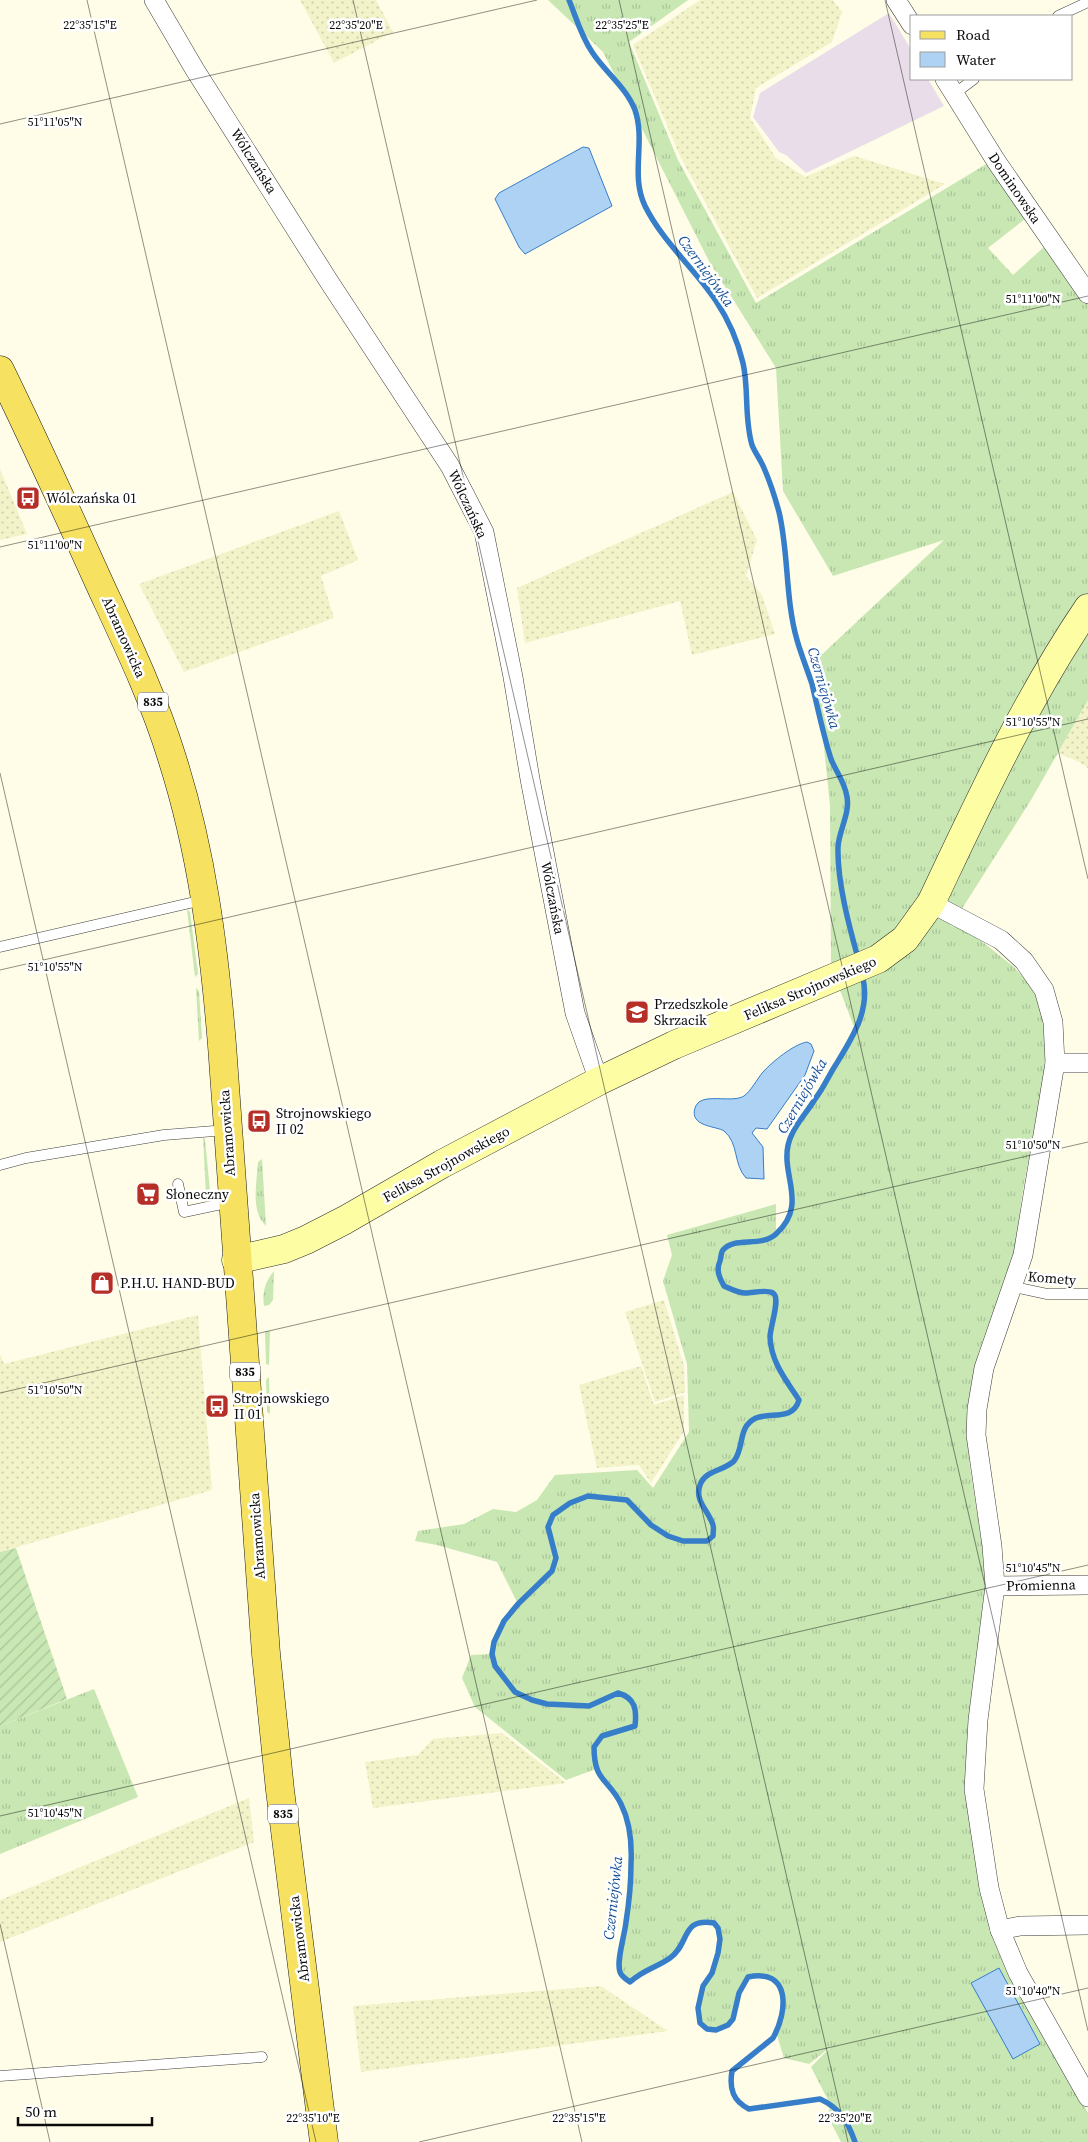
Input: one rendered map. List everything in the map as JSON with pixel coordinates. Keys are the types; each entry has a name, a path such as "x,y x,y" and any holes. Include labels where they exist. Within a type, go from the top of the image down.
{"main road":[{"name":"Abramowicka","path":"0,370 121,628 153,703 184,798 206,899 217,982 236,1260 274,1735 324,2142"}],"street":[{"name":"Wólczańska","path":"154,0 195,70 328,280 450,466 484,532 514,677 530,779 575,1013 599,1081"},
{"path":"896,0 910,22"},
{"name":"Dominowska","path":"950,86 996,161 1088,294"},
{"name":"Feliksa Strojnowskiego","path":"236,1260 284,1249 306,1240 345,1220 442,1164 599,1081 674,1045 840,977 878,959 905,940 931,903 1026,708 1088,608"},
{"path":"931,903 1000,940 1024,961 1044,990 1051,1010 1055,1063 1029,1225 1014,1287 984,1368 977,1409 976,1434 980,1474 992,1546 995,1586 978,1720 974,1789 989,1888 1000,1930 1018,1973 1088,2097"},
{"path":"1055,1063 1088,1063"},
{"name":"Promienna","path":"995,1586 1088,1585"},
{"path":"1000,1930 1020,1926 1088,1925"}],"lane":[{"path":"1060,15 1088,2"},
{"path":"950,86 971,80"},
{"path":"0,947 177,904 206,899"},
{"path":"0,1166 26,1158 164,1135 227,1130"},
{"path":"178,1184 184,1212 232,1202"},
{"name":"Komety","path":"1014,1287 1047,1294 1088,1294"},
{"path":"0,2076 262,2057"}],"shaded area":[{"path":"889,13 910,48 910,80 929,80 944,106 806,173 786,155 779,152 753,117 760,93"}],"green space":[{"path":"300,0 376,0 393,32 334,63"},
{"path":"548,0 688,0 629,42 678,160 756,303 988,163 1025,219 988,248 1013,275 1044,247 1088,299 1088,700 1031,800 951,926 960,928 984,943 1014,967 1027,982 1035,995 1042,1016 1046,1049 1044,1073 1022,1196 1015,1251 978,1354 972,1382 967,1431 970,1467 983,1551 986,1593 977,1652 965,1773 969,1813 985,1901 1060,2063 1088,2113 1088,2142 841,2142 828,2117 830,2104 811,2067 833,2045 809,2064 784,2058 777,2034 783,2002 777,1982 765,1976 748,1977 739,1993 733,2019 728,2025 716,2030 707,2029 700,2023 698,2008 703,1986 712,1973 720,1940 718,1928 714,1923 703,1922 696,1924 687,1933 676,1952 670,1958 640,1974 630,1982 625,1978 620,1972 619,1961 627,1915 631,1872 631,1843 626,1816 620,1803 596,1769 566,1780 475,1707 462,1678 471,1655 492,1654 499,1634 518,1604 497,1562 437,1545 415,1541 418,1531 464,1524 493,1509 516,1512 537,1500 555,1475 637,1470 653,1488 689,1432 687,1364 663,1281 672,1255 667,1235 776,1204 776,1234 784,1224 792,1207 792,1192 786,1154 788,1141 856,1032 831,967 830,805 815,661 944,540 833,576 783,491 776,368 709,261 603,52"},
{"path":"700,0 833,0 842,12 832,42 756,88 750,118 776,158 805,177 854,156 945,184 757,298 680,156 633,45"},
{"path":"0,469 27,534 0,540"},
{"path":"733,492 757,540 746,576 762,595 775,634 692,655 680,601 525,643 517,588"},
{"path":"339,511 358,560 321,576 334,618 184,672 139,584"},
{"path":"1088,700 1088,768 1058,753"},
{"path":"187,909 190,912 198,974 195,977"},
{"path":"196,988 199,991 202,1038 199,1041"},
{"path":"203,1137 205,1139 210,1191 206,1195"},
{"path":"262,1159 266,1226 261,1220 256,1204 258,1162"},
{"path":"274,1271 273,1300 269,1305 264,1306 263,1296 265,1287"},
{"path":"664,1300 684,1366 685,1392 655,1402 625,1312"},
{"path":"198,1315 212,1490 0,1552 0,1354 4,1364"},
{"path":"265,1331 270,1331 269,1365 266,1364"},
{"path":"641,1366 654,1405 684,1395 684,1431 651,1483 639,1465 597,1468 579,1385"},
{"path":"269,1377 270,1414 267,1412 266,1380"},
{"path":"16,1548 67,1699 0,1726 0,1552"},
{"path":"94,1689 138,1797 0,1854 0,1726"},
{"path":"502,1733 566,1783 373,1808 365,1762 418,1755 433,1739"},
{"path":"249,1798 254,1842 0,1942 0,1900"},
{"path":"601,1986 668,2031 361,2072 353,2006"}],"water":[{"path":"583,147 589,148 612,206 525,254 519,247 495,199 499,193"},
{"path":"807,1042 811,1044 814,1051 805,1075 767,1129 756,1128 752,1133 763,1147 764,1179 746,1178 739,1166 729,1136 724,1131 705,1125 696,1119 694,1114 695,1108 703,1100 732,1099 744,1096 772,1063 790,1050"},
{"path":"999,1968 1040,2044 1013,2059 971,1983"}],"waterway":[{"name":"Czerniejówka","path":"569,0 588,46 621,87 635,110 639,134 639,182 645,206 652,219 716,301 728,323 741,355 745,373 748,424 752,445 763,465 779,512 793,624 812,684 831,759 847,797 848,803 839,841 838,860 844,903 858,958"},
{"name":"Czerniejówka","path":"855,2142 838,2111 820,2099 749,2109 739,2102 733,2094 731,2083 732,2071 773,2038 781,2016 782,1994 779,1985 772,1979 762,1976 748,1977 739,1993 733,2019 728,2025 716,2030 707,2029 700,2023 698,2008 703,1986 712,1973 720,1939 718,1928 714,1923 703,1922 696,1924 687,1933 681,1946 670,1958 640,1974 630,1982 624,1978 620,1972 619,1961 630,1893 630,1833 621,1804 596,1767 594,1747 602,1736 635,1726 636,1714 634,1705 628,1698 618,1693 589,1706 547,1704 532,1700 515,1692 495,1666 492,1654 494,1642 504,1621 518,1604 552,1571 556,1558 548,1527 553,1515 570,1503 588,1496 627,1500 651,1525 668,1536 683,1541 707,1541 713,1536 713,1528 711,1520 700,1501 699,1491 702,1480 710,1473 734,1461 746,1427 750,1422 762,1416 781,1415 792,1411 796,1407 799,1400 776,1363 771,1346 770,1337 776,1306 775,1296 767,1291 746,1293 724,1286 719,1277 718,1267 722,1251 728,1246 770,1238 786,1222 791,1210 792,1197 787,1160 788,1147 794,1129 823,1087 859,1023 864,1000 862,975"}],"place":[{"name":"Wólczańska 01","path":"28,498"},
{"name":"Przedszkole Skrzacik","path":"637,1012"},
{"name":"Strojnowskiego II 02","path":"259,1121"},
{"name":"Słoneczny","path":"148,1194"},
{"name":"P.H.U. HAND-BUD","path":"102,1283"},
{"name":"Strojnowskiego II 01","path":"217,1406"}]}
